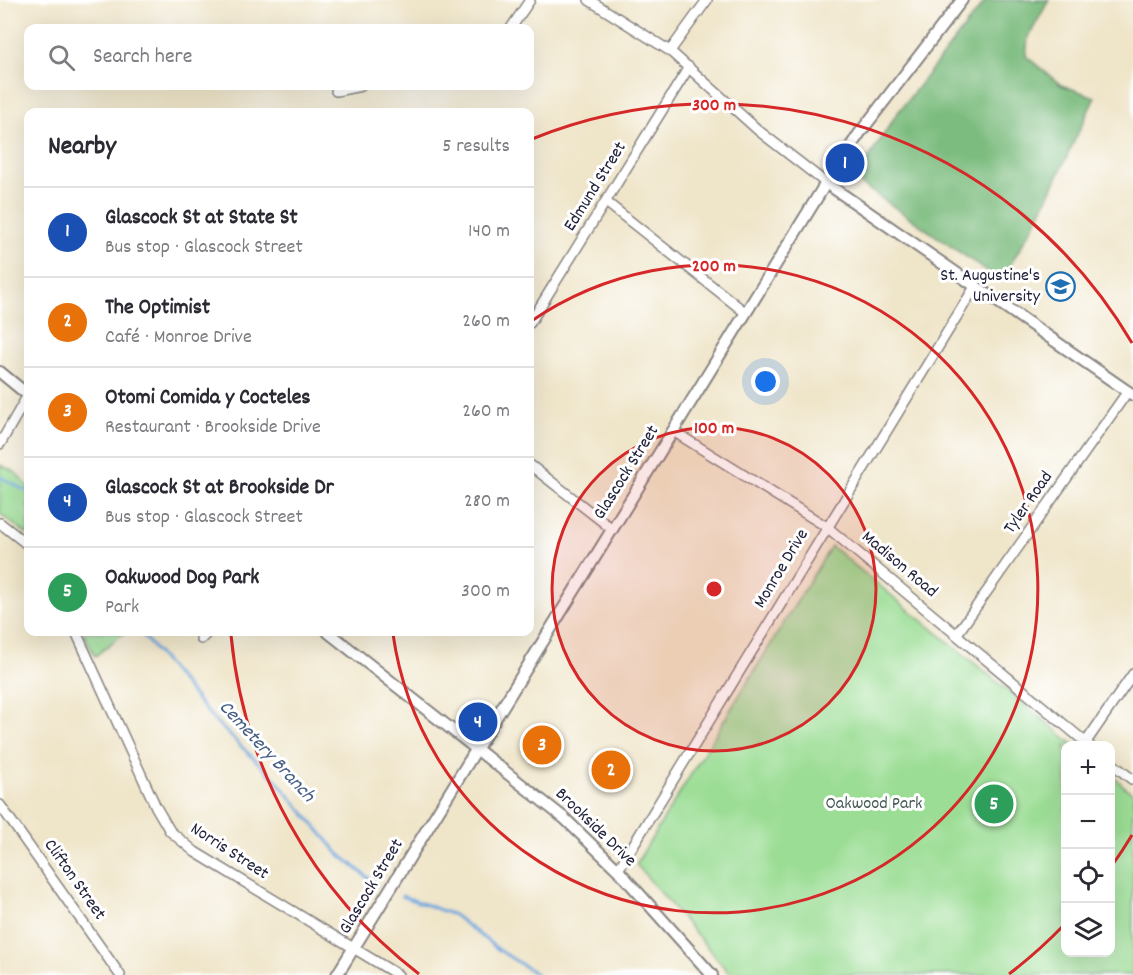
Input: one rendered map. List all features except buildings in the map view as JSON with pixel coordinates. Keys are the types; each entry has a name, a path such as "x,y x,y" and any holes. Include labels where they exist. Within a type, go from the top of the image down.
{"street":[{"path":"514,24 530,0"},
{"path":"589,0 670,51 759,131 826,183 1130,393"},
{"path":"670,51 707,0"},
{"name":"Glascock Street","path":"337,975 826,183 859,134 962,0"},
{"name":"Edmund Street","path":"534,317 689,67"},
{"path":"336,91 341,90"},
{"path":"606,202 746,312"},
{"name":"Monroe Drive","path":"618,870 976,285"},
{"path":"0,372 24,392"},
{"name":"Tyler Road","path":"957,634 1130,393"},
{"path":"0,444 24,402"},
{"name":"Madison Road","path":"673,431 827,527 1084,741"},
{"path":"534,468 612,530"},
{"path":"0,523 24,541"},
{"name":"Norris Street","path":"78,636 156,807 170,831 195,852 353,950 398,975"},
{"name":"Brookside Drive","path":"336,636 542,798 618,870 712,975"},
{"path":"1090,741 1133,674"},
{"path":"1115,766 1133,780"},
{"name":"Clifton Street","path":"0,805 120,975"}],"green space":[{"path":"986,0 1049,0 1028,38 1026,56 1061,85 1095,97 1040,214 1001,281 858,182 857,177 896,115"},
{"path":"0,465 15,472 24,482 24,532 0,514"},
{"name":"Oakwood Park","path":"831,546 1069,741 1061,741 1061,957 1115,957 1115,778 1133,794 1133,975 731,975 636,864"},
{"path":"85,636 120,636 95,656"}],"waterway":[{"name":"Cemetery Branch","path":"0,477 24,490"},
{"name":"Cemetery Branch","path":"143,636 213,719 275,779 339,854 377,885"},
{"name":"Cemetery Branch","path":"402,896 454,915 499,950 538,975"}],"place":[{"name":"Glascock St at State St","path":"845,163"},
{"name":"St. Augustine's University","path":"1061,286"},
{"name":"Glascock St at Brookside Dr","path":"478,722"},
{"name":"Otomi Comida y Cocteles","path":"542,745"},
{"name":"The Optimist","path":"611,770"},
{"name":"Oakwood Dog Park","path":"994,804"}]}
